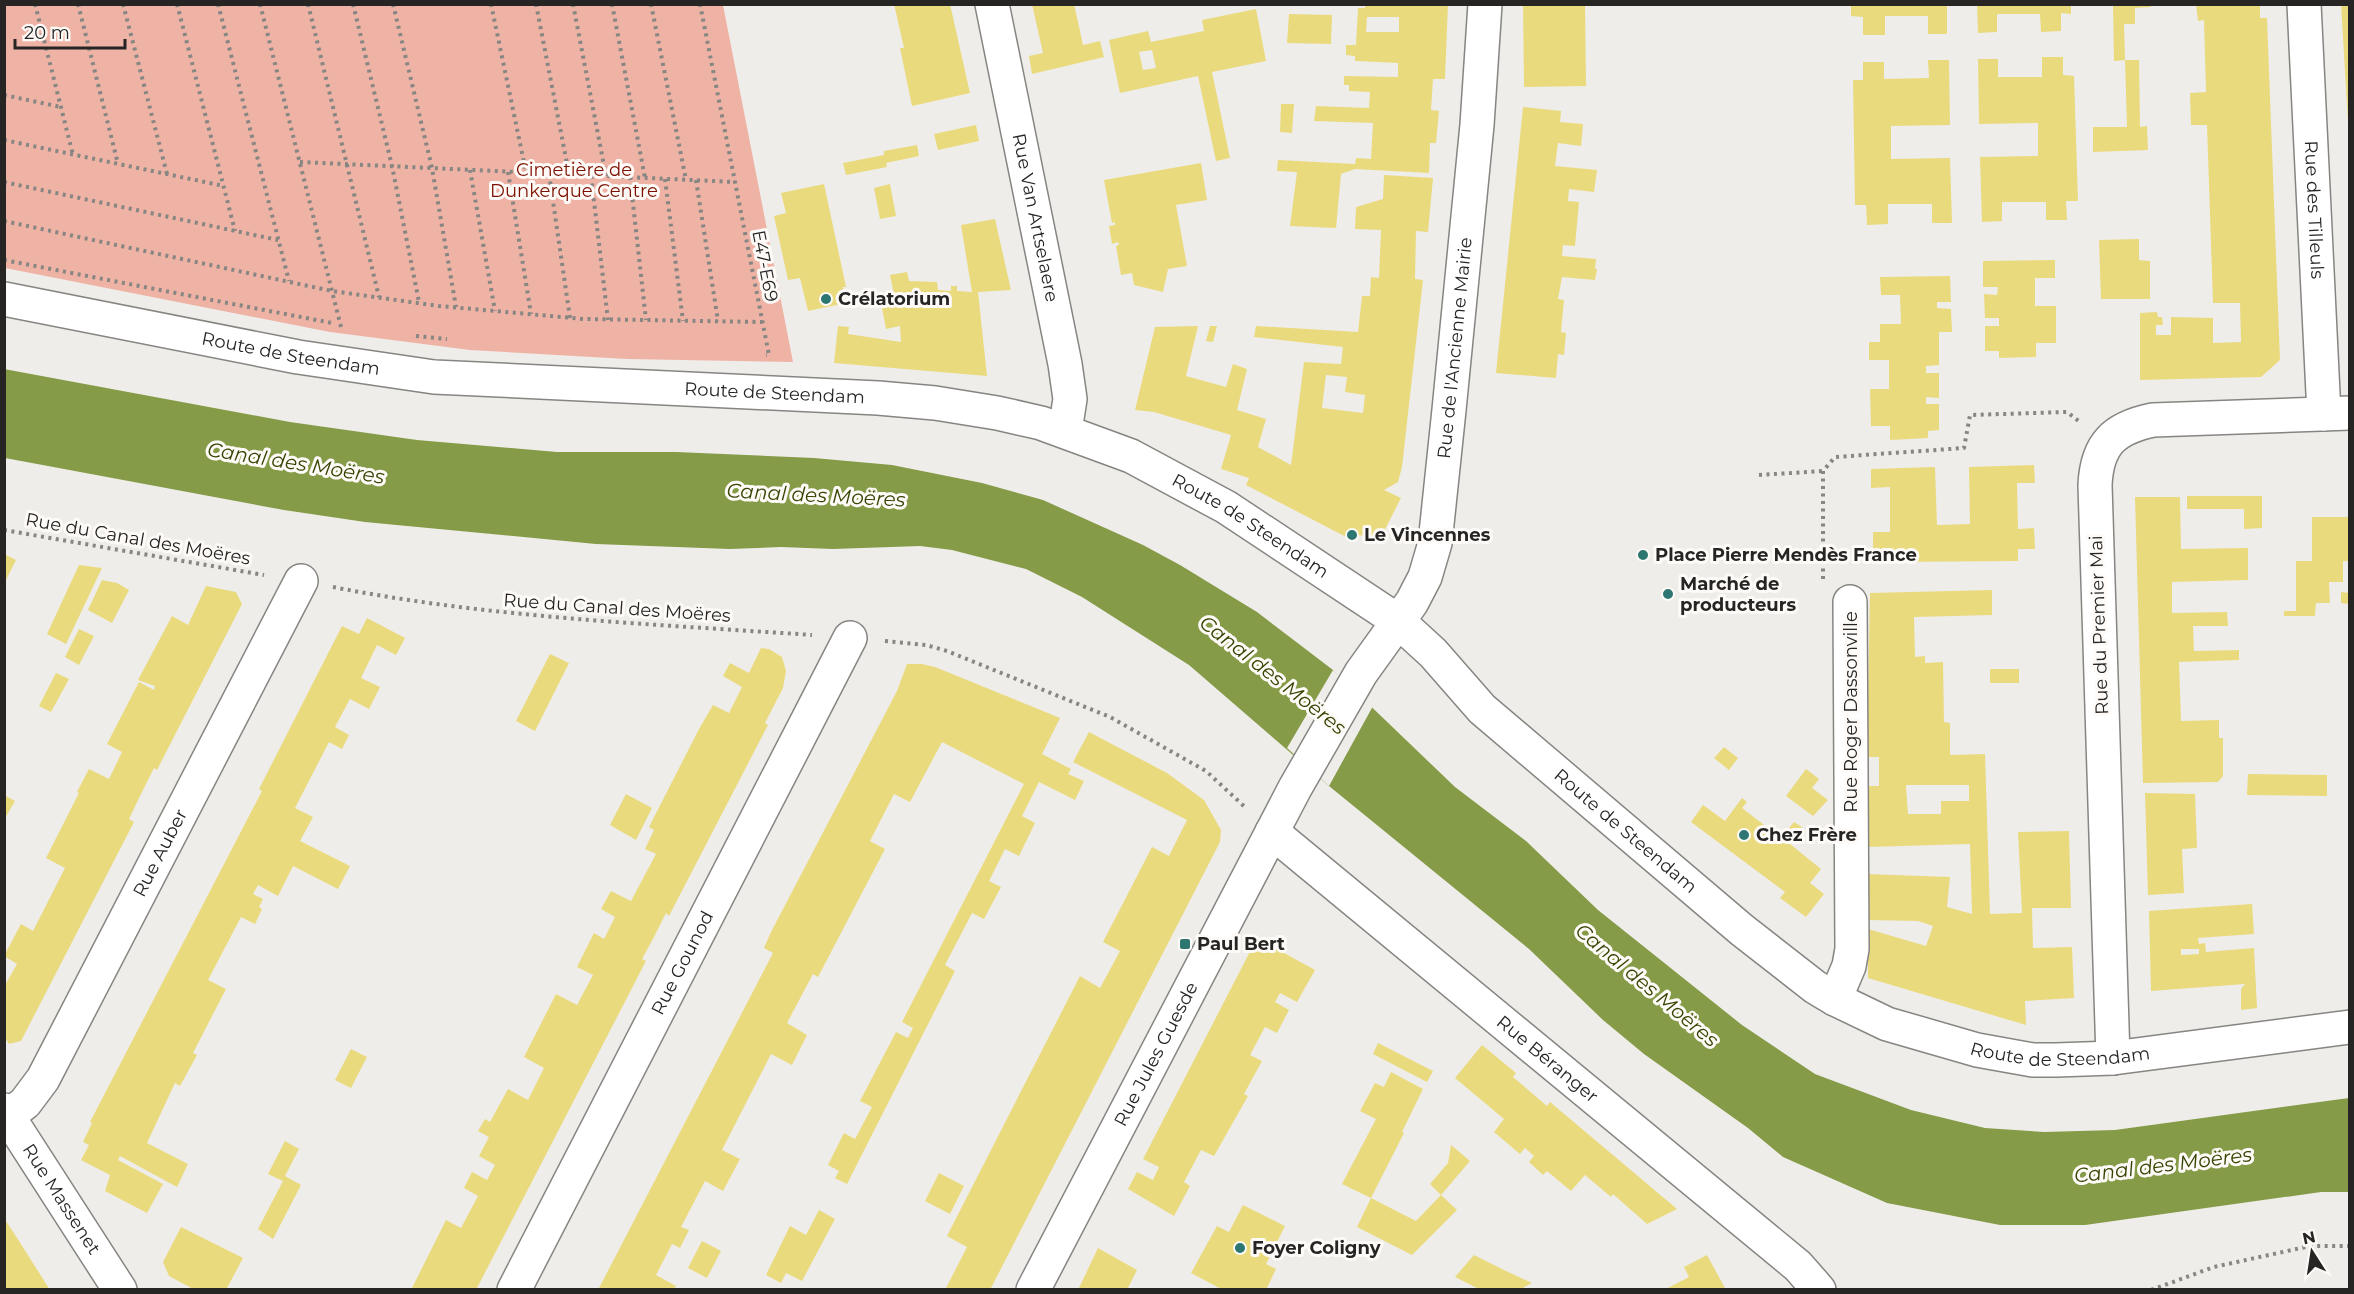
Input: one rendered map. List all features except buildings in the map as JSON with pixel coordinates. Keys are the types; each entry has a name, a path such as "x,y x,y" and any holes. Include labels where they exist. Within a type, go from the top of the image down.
{"street":[{"name":"Rue Van Artselaere","path":"992,4 1068,382 1070,399 1065,430"},
{"name":"Rue de l'Ancienne Mairie","path":"1295,788 1361,673 1422,584 1435,543 1477,125 1485,4"},
{"name":"Rue des Tilleuls","path":"2304,4 2337,414"},
{"name":"Route de Steendam","path":"4,299 338,364 468,380 878,398 935,403 997,412 1065,430 1131,456 1210,497 1398,621 1434,653 1474,700 1499,724 1749,936 1815,987 1887,1024 1913,1033 2005,1056 2056,1060 2113,1058 2349,1027"},
{"path":"2108,441 2127,428 2153,420 2337,414"},
{"name":"Rue du Premier Mai","path":"2108,441 2098,460 2095,485 2113,1058"},
{"name":"Rue Auber","path":"6,1113 25,1103 43,1079 301,581"},
{"name":"Rue Roger Dassonville","path":"1835,999 1849,966 1852,949 1850,602"},
{"name":"Rue Gounod","path":"514,1290 850,638"},
{"name":"Rue Jules Guesde","path":"1033,1290 1295,788"},
{"name":"Rue Béranger","path":"1272,832 1798,1266 1819,1290"},
{"name":"Rue Massenet","path":"6,1113 120,1290"}],"path":[{"path":"35,4 74,155"},
{"path":"78,4 118,164"},
{"path":"123,4 167,174"},
{"path":"177,4 235,231"},
{"path":"218,4 289,281"},
{"path":"260,4 341,325 338,364"},
{"path":"308,4 379,297"},
{"path":"353,4 392,166 419,302"},
{"path":"393,4 432,168 456,307"},
{"path":"491,4 526,172"},
{"path":"536,4 569,174"},
{"path":"573,4 606,177"},
{"path":"612,4 645,178"},
{"path":"651,4 686,180"},
{"name":"E47-E69","path":"700,4 768,355"},
{"path":"4,95 61,107"},
{"path":"4,140 224,186"},
{"path":"300,162 735,182"},
{"path":"470,170 495,310"},
{"path":"508,172 531,314"},
{"path":"549,174 570,318"},
{"path":"591,176 608,320"},
{"path":"630,177 646,320"},
{"path":"664,179 683,321"},
{"path":"696,180 718,321"},
{"path":"4,182 278,240"},
{"path":"4,221 333,291 456,307 570,318 762,322"},
{"path":"4,260 341,325"},
{"path":"1850,602 1823,591 1823,471 1835,457 1964,448 1970,415 2067,412 2108,441"},
{"path":"1759,475 1823,471"},
{"name":"Rue du Canal des Moëres","path":"4,530 446,607 906,642 947,651 1110,717 1206,771 1272,832"},
{"path":"2151,1290 2214,1267 2310,1246 2349,1246"},
{"path":"1916,1290 1923,1290"}],"green space":[{"name":"Cimetière de Dunkerque Centre","path":"4,5 723,5 793,362 627,359 470,350 330,332 5,268"}],"water":[{"name":"Canal des Moëres","path":"4,369 290,422 417,440 557,452 676,452 814,458 892,465 982,483 1043,500 1143,545 1257,612 1333,670 1455,787 1526,841 1598,910 1742,1025 1815,1074 1911,1110 1985,1128 2044,1132 2115,1130 2349,1098 2349,1192 2321,1192 2085,1225 2000,1225 1887,1203 1783,1157 1748,1128 1644,1054 1603,1020 1529,949 1329,786 1189,665 1082,597 1026,569 952,550 920,546 730,549 596,544 365,522 284,510 5,458"}],"pier":[{"path":"1333,670 1373,706 1329,786 1287,748"}],"place":[{"name":"Crélatorium","path":"826,299"},
{"name":"Le Vincennes","path":"1352,535"},
{"name":"Place Pierre Mendès France","path":"1643,555"},
{"name":"Marché de producteurs","path":"1668,594"},
{"name":"Chez Frère","path":"1744,835"},
{"name":"Paul Bert","path":"1185,944"},
{"name":"Foyer Coligny","path":"1240,1248"}]}
